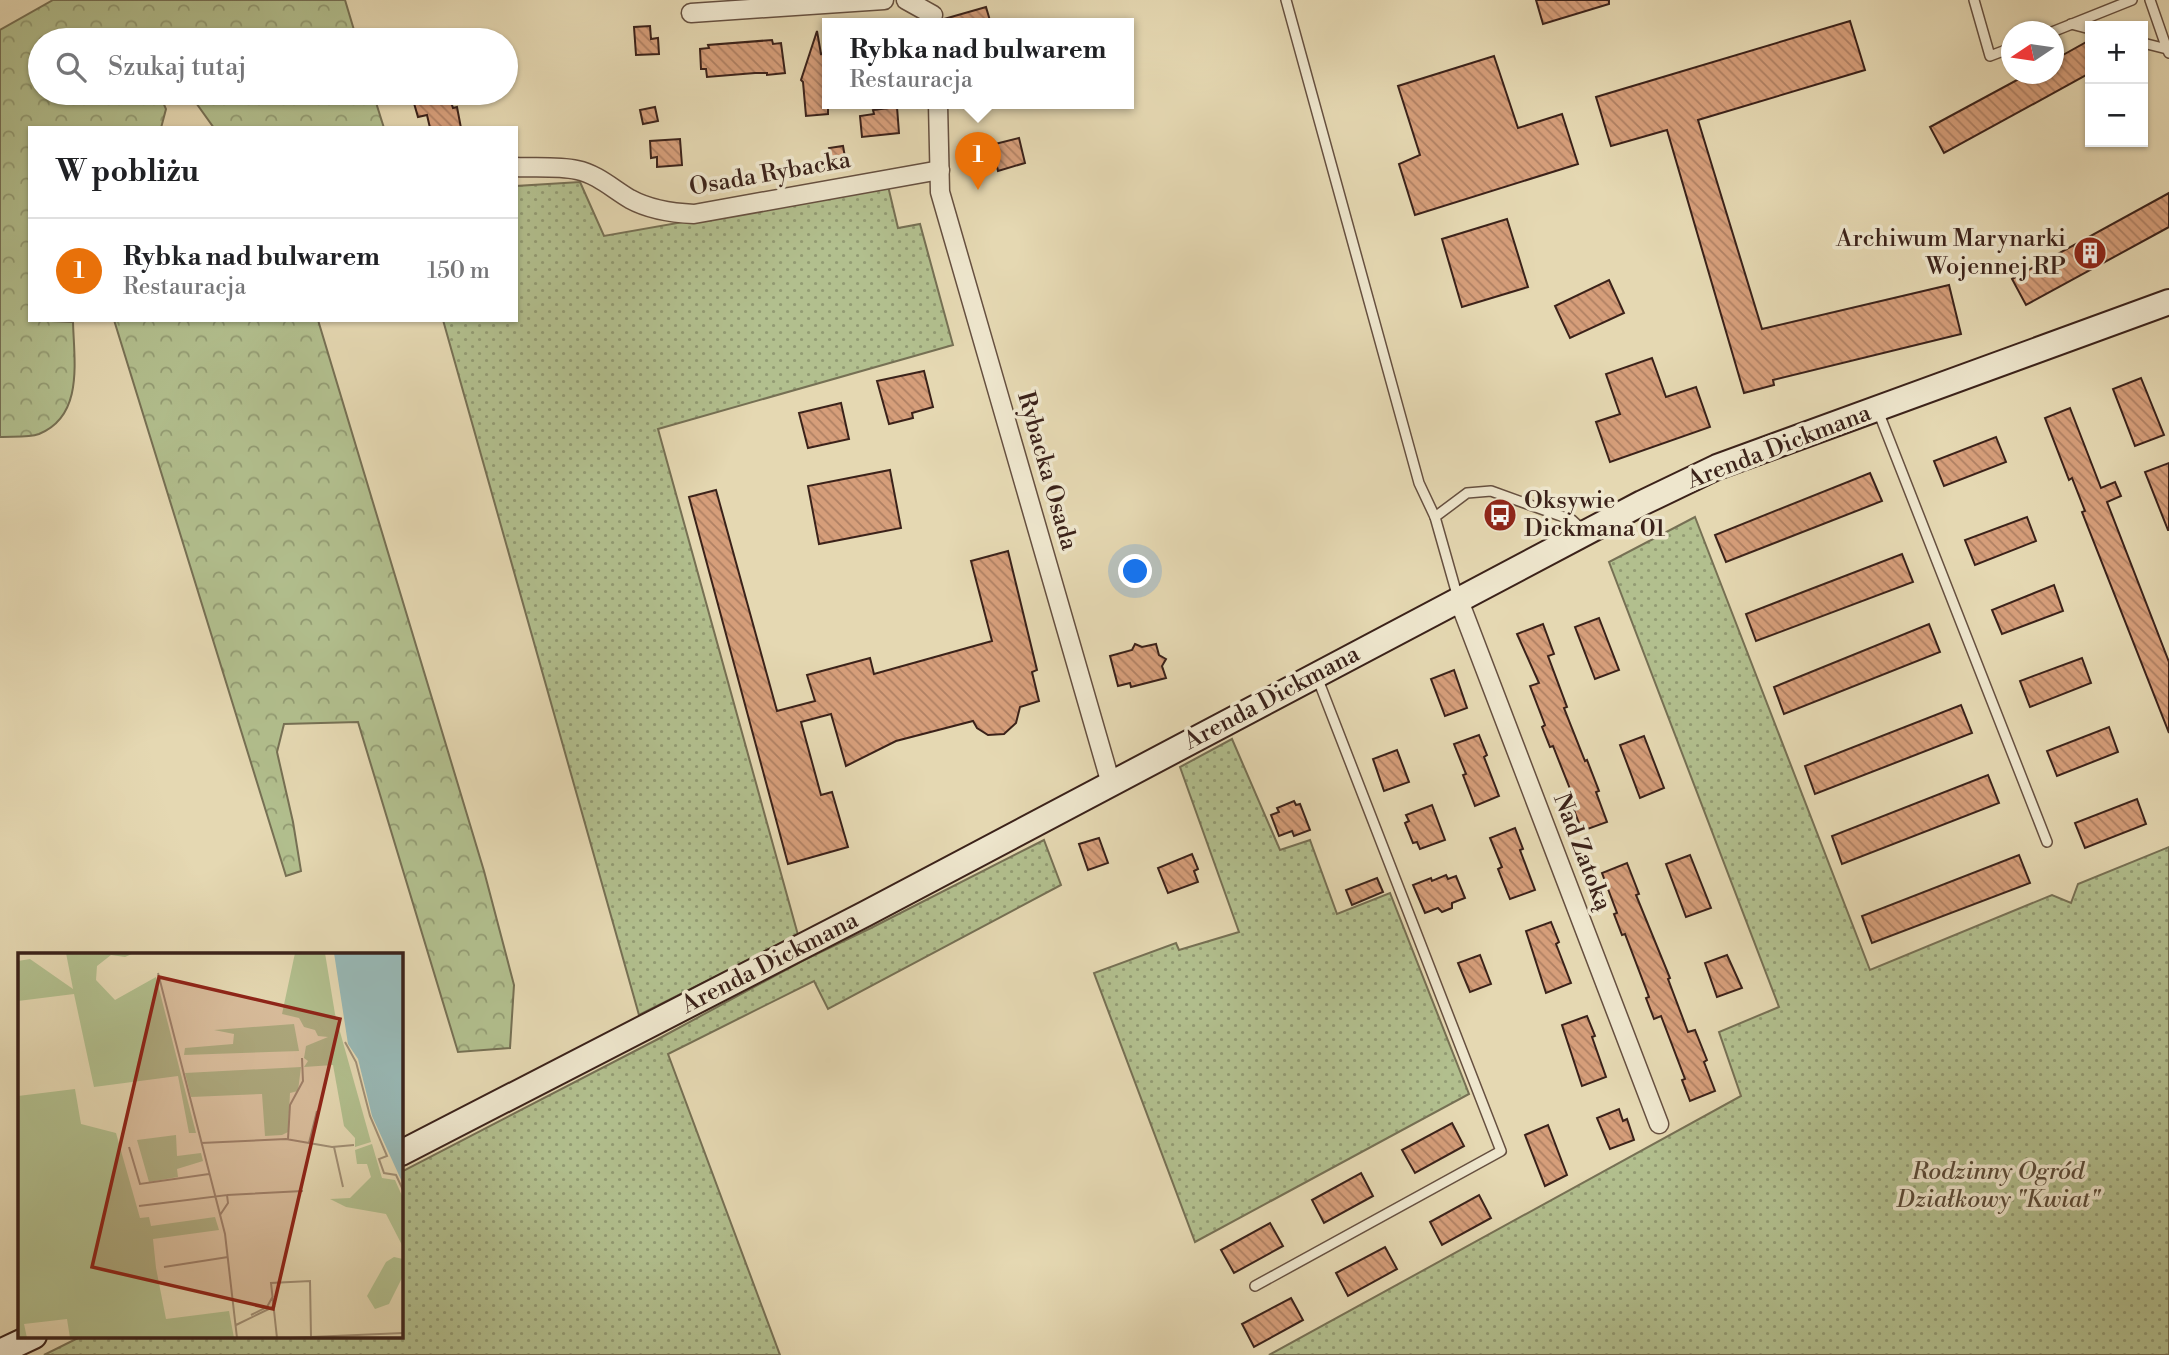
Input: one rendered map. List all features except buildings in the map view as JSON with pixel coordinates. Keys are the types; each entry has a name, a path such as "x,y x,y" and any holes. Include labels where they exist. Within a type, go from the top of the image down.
{"street":[{"path":"691,13 884,0"},
{"path":"906,0 932,13"},
{"name":"Rybacka Osada","path":"938,109 940,192 1111,784"},
{"name":"Osada Rybacka","path":"518,167 578,170 652,208 694,214 940,170"},
{"name":"Arenda Dickmana","path":"402,1152 853,920 1642,503 1717,467 2169,302"},
{"name":"Nad Zatoką","path":"1458,598 1659,1124"},
{"path":"0,1352 30,1338"}],"lane":[{"path":"1286,0 1419,483 1435,517 1458,598"},
{"path":"1974,0 1990,56 2001,52"},
{"path":"2064,27 2132,0"},
{"path":"2150,0 2168,51"},
{"path":"2071,24 2085,28"},
{"path":"2148,45 2168,51"},
{"path":"1877,409 2047,842"},
{"path":"1435,517 1467,493 1491,491 1572,520 1586,533"},
{"path":"1255,1286 1501,1151 1316,675"}],"green space":[{"path":"53,0 345,0 353,28 28,28 28,105 164,105 166,109 162,126 28,126 28,322 73,322 75,370 70,401 53,426 35,435 0,437 0,30"},
{"path":"198,105 377,105 383,126 213,126"},
{"path":"580,182 604,236 888,186 898,228 920,224 953,345 658,429 798,935 639,1015 444,322 518,322 518,186"},
{"path":"115,322 319,322 484,871 514,985 510,1048 458,1052 358,722 284,724 277,752 301,871 286,876"},
{"name":"Rodzinny Ogród Działkowy \"Kwiat\"","path":"1695,517 1870,970 2052,895 2071,903 2078,884 2169,847 2169,1355 1269,1355 1741,1096 1719,1032 1779,1007 1609,562"},
{"path":"1232,739 1280,850 1310,840 1337,914 1390,893 1469,1094 1195,1242 1094,973 1176,943 1179,950 1239,932 1180,767"},
{"path":"1044,840 1061,885 828,1009 814,981 668,1054 780,1355 44,1355 78,1338 402,1338 402,1171 804,960"}],"place":[{"name":"Rybka nad bulwarem","path":"978,190"},
{"name":"Archiwum Marynarki Wojennej RP","path":"2090,253"},
{"name":"Oksywie Dickmana 01","path":"1500,515"}]}
